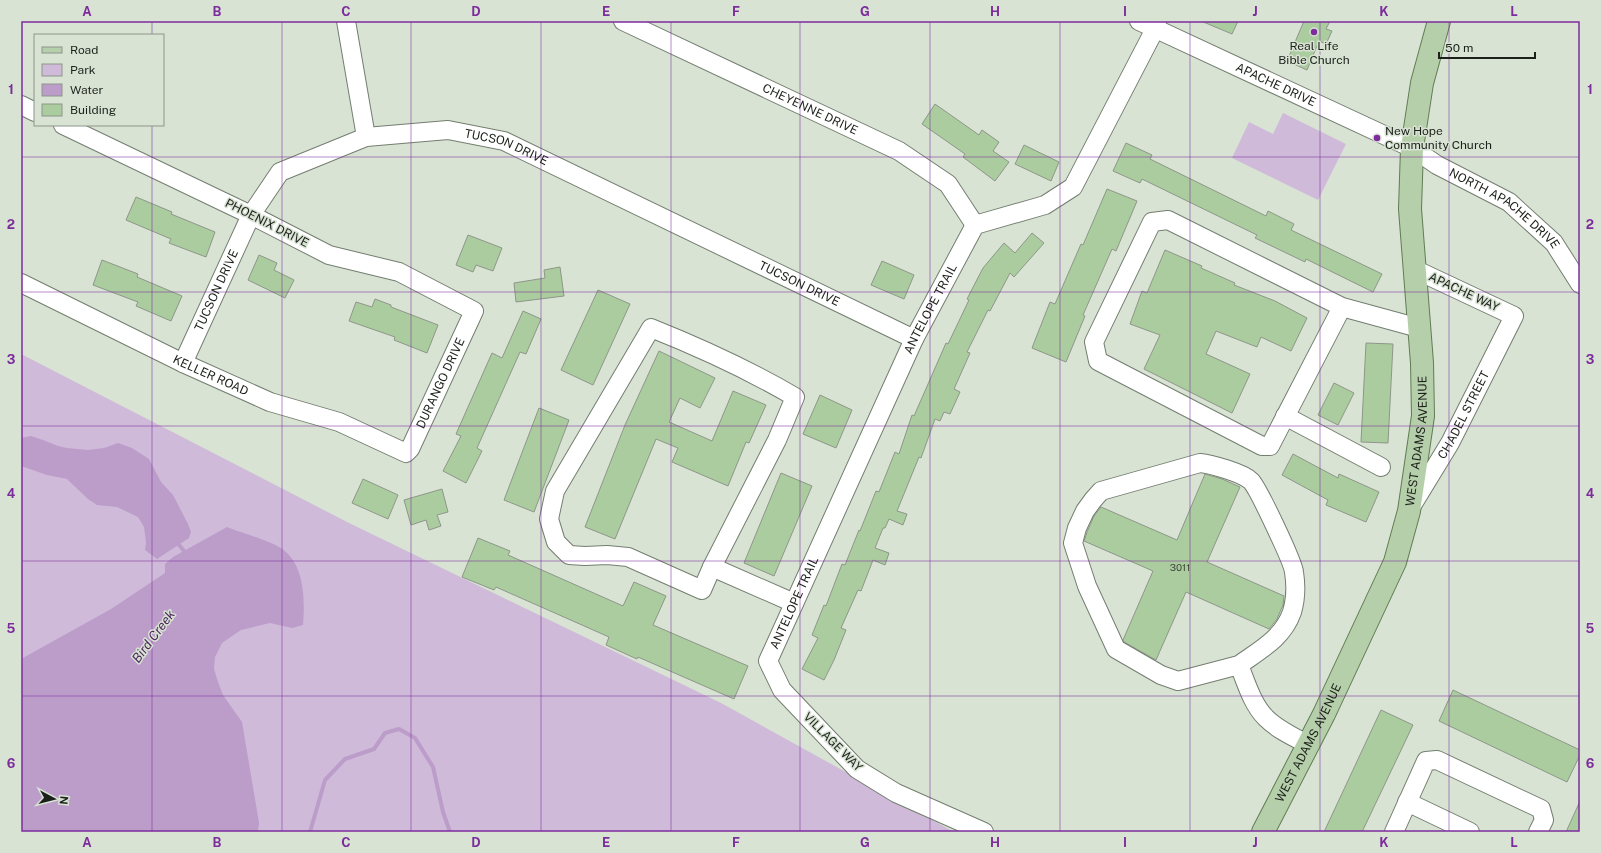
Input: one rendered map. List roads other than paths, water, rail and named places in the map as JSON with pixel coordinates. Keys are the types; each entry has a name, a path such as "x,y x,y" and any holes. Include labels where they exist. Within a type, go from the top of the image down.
{"main road":[{"name":"WEST ADAMS AVENUE","path":"1263,832 1309,745 1395,562 1409,511 1423,416 1422,363 1410,209 1412,148 1422,83 1439,21"}],"street":[{"path":"346,21 366,137"},
{"name":"CHEYENNE DRIVE","path":"623,21 899,151 948,184 975,225"},
{"name":"APACHE DRIVE","path":"1139,21 1156,25 1412,148"},
{"path":"975,225 1045,205 1073,187 1156,25"},
{"path":"21,105 34,112"},
{"name":"PHOENIX DRIVE","path":"65,126 251,215 329,255 399,272 474,311"},
{"name":"TUCSON DRIVE","path":"183,363 251,215 280,172 366,137 448,130 504,141 914,339"},
{"name":"NORTH APACHE DRIVE","path":"1412,148 1437,165 1509,202 1554,242 1580,284"},
{"path":"1342,307 1270,446 1262,446 1098,361 1094,342 1152,222 1168,220 1342,307 1419,328"},
{"name":"ANTELOPE TRAIL","path":"768,661 914,339 975,225"},
{"name":"APACHE WAY","path":"1414,269 1514,316"},
{"name":"KELLER ROAD","path":"21,283 183,363 270,402 339,422 406,453"},
{"name":"DURANGO DRIVE","path":"406,453 410,449 474,311"},
{"name":"CHADEL STREET","path":"1409,511 1450,443 1514,316"},
{"path":"651,328 705,350 767,381 795,397 777,440 712,566 702,590 628,557 607,555 569,555 556,542 549,519 556,491 651,328"},
{"path":"1285,416 1381,467"},
{"path":"1200,463 1211,464 1251,480 1260,495 1294,570 1295,592 1292,612 1282,630 1272,642 1239,664 1178,681 1161,675 1116,649 1087,586 1073,543 1077,528 1085,511 1101,491 1200,463"},
{"path":"712,566 794,603"},
{"name":"VILLAGE WAY","path":"768,661 782,690 857,769 896,792 984,832"},
{"path":"1239,664 1255,704 1265,717 1276,726 1309,745"},
{"path":"1394,832 1426,761 1437,760 1540,809 1544,820 1538,832"},
{"path":"1407,802 1470,832"}],"water":[{"path":"31,436 67,448 88,450 104,448 118,443 132,448 149,459 161,482 173,495 191,532 189,538 157,559 145,550 146,542 144,527 138,517 117,507 97,505 88,499 67,479 47,475 21,466 21,438"},
{"path":"227,527 262,539 281,548 295,563 302,583 304,605 303,625 292,628 270,623 241,630 222,643 215,657 214,669 223,695 242,722 259,823 258,832 21,832 21,659 111,609 165,573 165,564 173,557"}],"waterway":[{"name":"Bird Creek","path":"175,540 184,551 184,556"},
{"path":"310,832 325,780 345,759 374,749 385,733 399,729 415,738 433,767 443,812 450,832"}],"place":[{"name":"Real Life Bible Church","path":"1314,32"},
{"name":"New Hope Community Church","path":"1377,138"}]}
